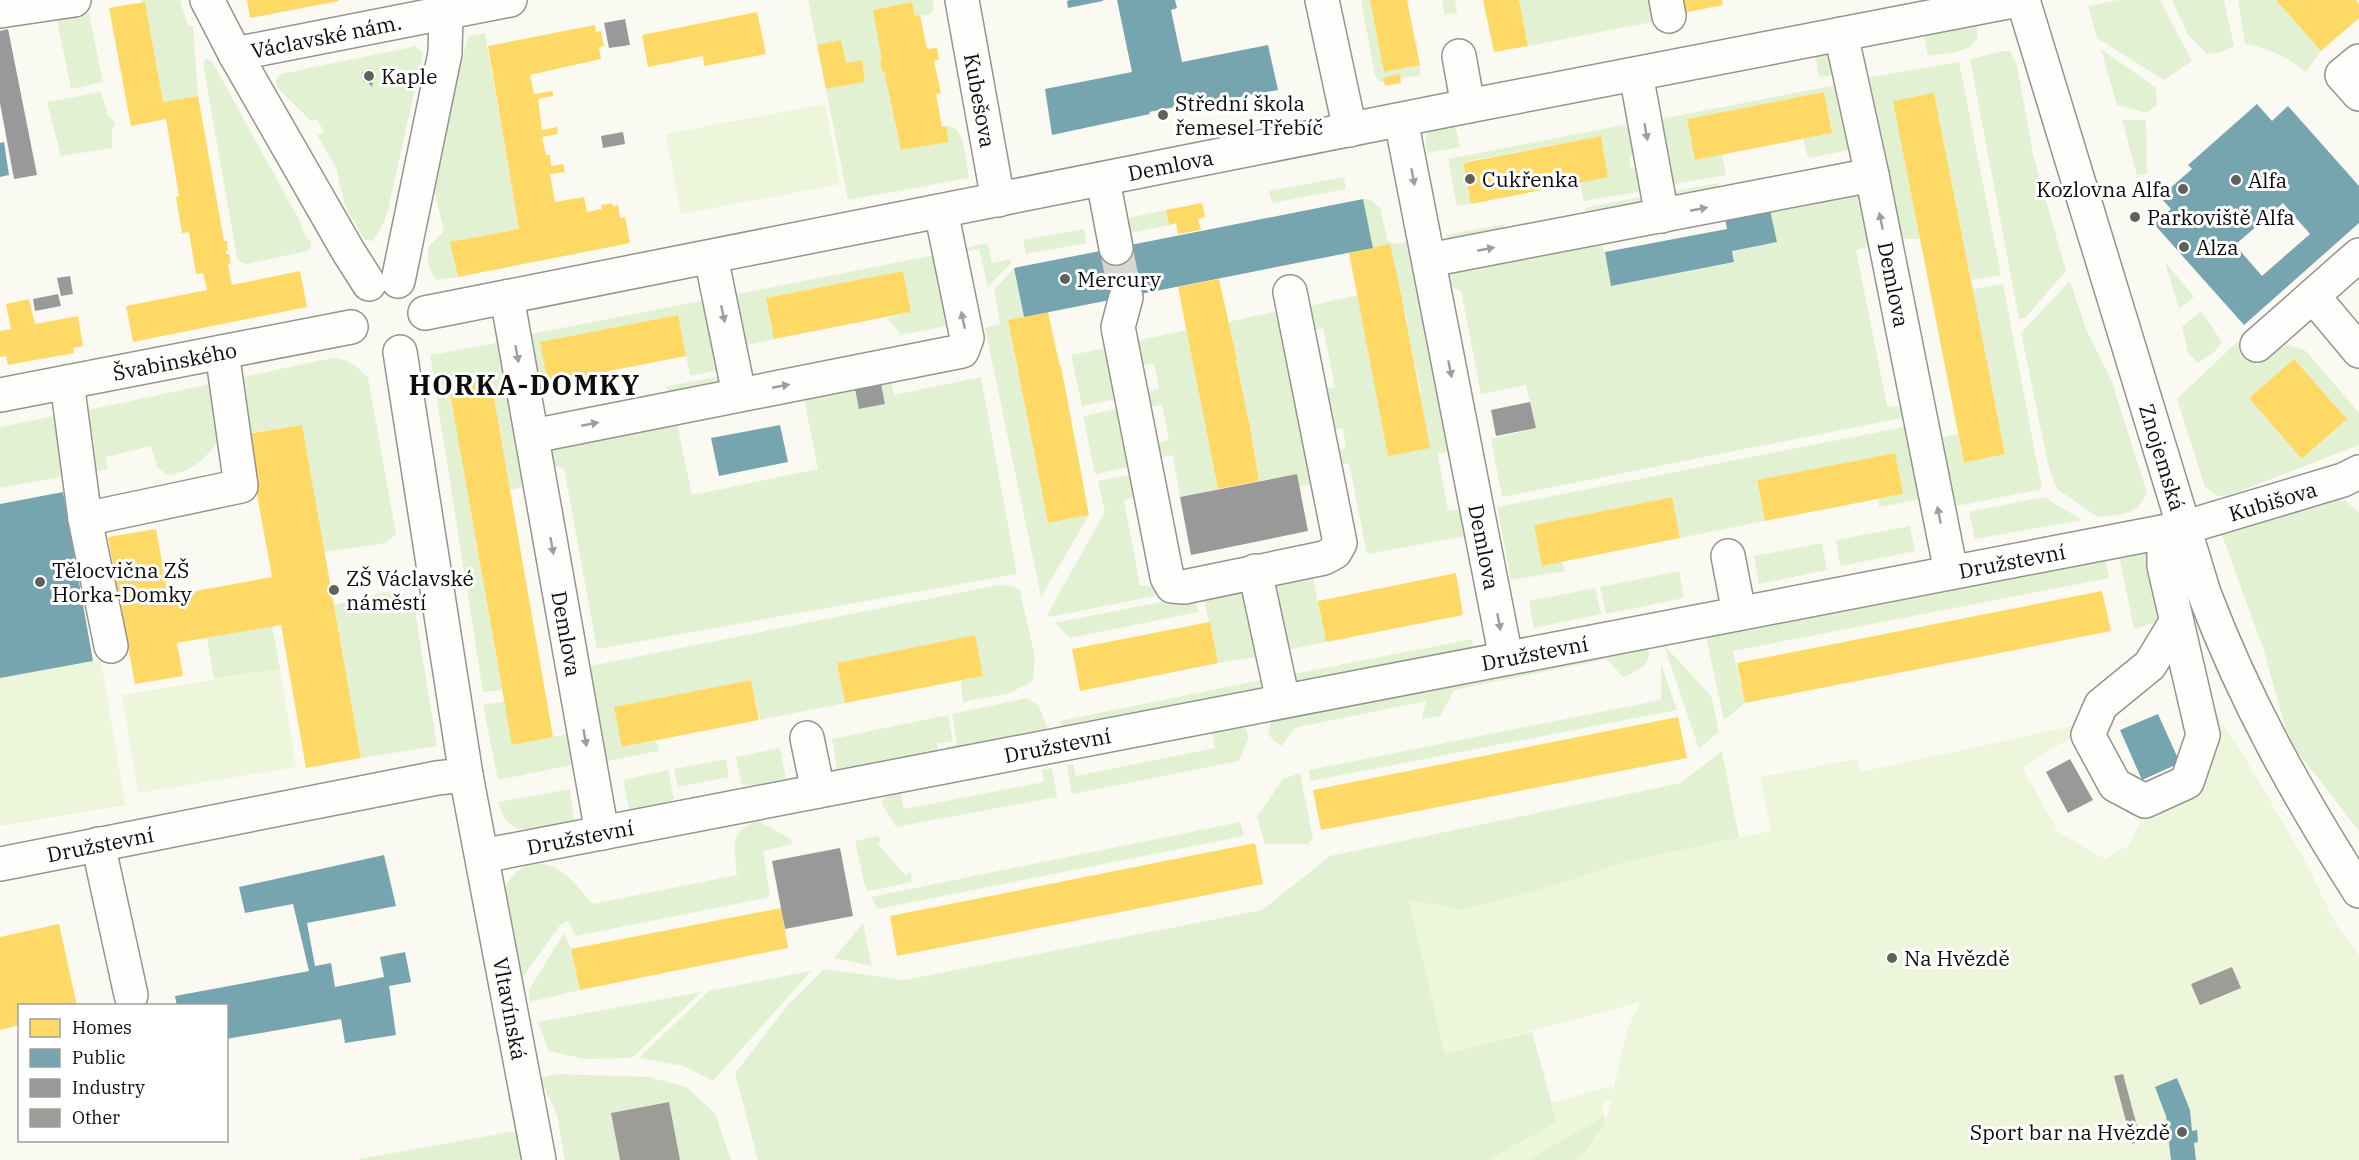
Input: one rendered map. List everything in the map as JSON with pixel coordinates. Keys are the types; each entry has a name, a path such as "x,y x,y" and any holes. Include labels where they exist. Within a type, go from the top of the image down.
{"street":[{"path":"0,11 74,0"},
{"path":"207,0 234,54"},
{"name":"Václavské nám.","path":"424,313 417,294 410,287 384,283 348,251 234,54 445,6 510,0"},
{"name":"Kubešova","path":"962,0 998,200"},
{"path":"1322,0 1350,130"},
{"name":"Demlova","path":"424,313 1468,106 2018,0"},
{"name":"Znojemská","path":"2023,0 2204,593 2243,688 2272,744 2359,891"},
{"path":"424,313 422,332 416,341 400,352 390,354 371,351 356,338 351,327 350,309 359,292 384,283 445,53 445,6"},
{"name":"Demlova","path":"1841,34 1872,175 1951,572"},
{"path":"1459,56 1468,106"},
{"path":"2359,61 2343,75 2359,94"},
{"path":"1636,74 1662,216"},
{"name":"Demlova","path":"1401,120 1506,658"},
{"path":"1429,260 1872,175"},
{"path":"1102,180 1116,248"},
{"path":"533,436 962,351 967,338 941,211"},
{"path":"2257,345 2359,255"},
{"path":"711,256 739,394"},
{"path":"1126,297 1118,327 1167,577 1172,586 1184,587 1324,558 1335,552 1340,543 1290,292"},
{"path":"2313,296 2359,351"},
{"name":"Demlova","path":"507,297 602,833"},
{"name":"Švabinského","path":"0,395 351,327"},
{"path":"85,519 242,486 222,352"},
{"path":"400,352 466,775 482,856"},
{"path":"67,382 85,519 111,646"},
{"name":"Kubišova","path":"2183,528 2354,484"},
{"path":"2176,622 2150,665 2101,705 2088,735 2115,785 2145,801 2187,782 2202,735 2164,566 2164,549 2183,528"},
{"name":"Družstevní","path":"482,856 2183,528"},
{"path":"1728,556 1739,613"},
{"path":"1255,571 1283,701"},
{"path":"807,738 818,791"},
{"name":"Družstevní","path":"0,864 437,778 466,775"},
{"path":"98,844 131,995"},
{"name":"Vltavínská","path":"482,856 539,1160"}],"green space":[{"path":"142,0 182,0 180,1 189,27 193,25 198,96 163,102 145,3 141,3"},
{"path":"808,0 933,0 933,11 928,15 915,16 911,2 874,10 882,71 884,71 901,150 949,142 946,126 952,127 961,137 969,178 848,200 826,89 865,82 862,60 846,63 841,40 817,45"},
{"path":"1361,0 1370,0 1384,72 1420,65 1421,75 1380,82 1375,75"},
{"path":"1442,0 1455,0 1457,13 1445,15"},
{"path":"1519,0 1659,0 1663,20 1528,46"},
{"path":"2118,0 2160,0 2192,61 2164,80 2097,38 2088,6"},
{"path":"2172,0 2224,0 2234,46 2219,53 2207,54 2188,35"},
{"path":"2238,0 2276,0 2321,51 2306,72 2277,54 2245,44"},
{"path":"89,13 103,82 71,89 57,20"},
{"path":"1976,22 1977,37 1969,47 1956,52 1928,56 1923,32"},
{"path":"485,33 519,229 451,242 458,277 437,280 430,269 428,247 444,231 432,182 468,36"},
{"path":"416,46 423,53 388,210 382,226 372,241 365,240 345,206 336,167 317,135 324,132 317,119 311,121 277,87 276,80 281,74"},
{"path":"2101,49 2156,88 2157,104 2147,113 2117,105"},
{"path":"2010,51 2017,65 2033,154 2066,271 2025,318 2019,319 1970,59"},
{"path":"1815,53 1833,58 1844,73 1819,77"},
{"path":"206,58 213,63 302,225 300,226 311,242 311,248 307,251 247,264 240,262 237,258 203,63"},
{"path":"1959,62 2001,275 1971,280 1934,93 1894,101 1920,239 1900,239 1860,79"},
{"path":"1841,84 1851,143 1849,150 1808,158 1803,139 1832,133 1824,92 1687,119 1695,159 1722,154 1726,175 1669,185 1656,120"},
{"path":"101,92 108,115 116,123 112,131 112,148 61,156 47,102"},
{"path":"825,104 840,184 681,214 666,134"},
{"path":"2122,120 2146,120 2147,173 2137,176"},
{"path":"1455,124 1460,147 1428,153 1427,134 1435,128"},
{"path":"1628,124 1636,154 1629,156 1631,168 1638,167 1642,187 1638,192 1584,201 1580,182 1608,176 1601,136 1463,162 1471,204 1457,206 1448,159"},
{"path":"1344,177 1346,189 1272,203 1269,191"},
{"path":"1718,183 1720,194 1680,206 1664,193"},
{"path":"1863,190 1878,244 1856,250 1887,406 1910,408 1912,416 1502,497 1491,439 1536,428 1526,385 1481,394 1461,291 1442,282 1450,266 1599,243 1605,252 1612,286 1734,262 1732,251 1777,242 1770,210"},
{"path":"1650,195 1648,207 1589,223 1596,210 1585,211 1585,208"},
{"path":"1363,199 1370,199 1380,208 1388,241 1395,244 1414,241 1455,450 1438,454 1448,511 1465,508 1472,535 1367,554 1349,463 1331,467 1328,453 1346,448 1343,428 1324,432 1316,390 1335,387 1323,328 1304,332 1301,308 1357,295 1388,455 1421,392 1402,299 1373,248"},
{"path":"1166,210 1169,225 1126,234 1123,219"},
{"path":"1506,224 1494,241 1451,243 1445,235"},
{"path":"1084,229 1086,243 1026,254 1023,240"},
{"path":"988,245 992,263 1011,259 1011,263 988,287 979,249 963,252 963,249"},
{"path":"935,255 948,322 946,326 901,335 887,318 911,312 903,271 766,298 774,339 743,346 733,295"},
{"path":"2165,262 2194,297 2179,309"},
{"path":"1014,268 1024,317 1008,321 1048,523 1089,515 1041,597 985,328 1000,324 994,290"},
{"path":"2070,281 2086,329 2112,382 2147,493 2138,506 2127,513 2098,517 2057,489 2048,464 2021,333"},
{"path":"2003,284 2042,489 1951,507 1937,439 1958,434 1964,463 2005,454 1972,289"},
{"path":"706,300 720,370 690,376 677,315 541,342 548,383 530,387 521,336"},
{"path":"1278,311 1318,482 1299,487 1297,474 1259,481 1228,322"},
{"path":"2201,311 2222,342 2215,351 2198,363 2188,353 2182,327"},
{"path":"1187,330 1218,489 1180,497 1173,455 1153,459 1150,445 1169,440 1162,405 1143,408 1140,394 1159,389 1154,363 1134,367 1131,345 1139,340"},
{"path":"502,342 529,486 510,490 489,375 448,382 502,690 483,692 430,355"},
{"path":"2237,342 2250,354 2257,366 2274,350 2289,345 2306,351 2359,413 2359,445 2230,495 2217,496 2205,487 2177,399","holes":["2294,359 2347,419 2303,459 2249,398"]},
{"path":"1115,346 1125,397 1082,406 1071,355"},
{"path":"332,358 352,364 368,378 396,534 386,543 324,552 301,425 221,437 198,463 185,471 167,475 157,467 151,446 106,457 107,469 90,472 79,412"},
{"path":"727,375 725,382 680,399 664,387"},
{"path":"890,377 894,395 981,377 1017,574 597,649 564,468 544,466 549,446 675,414 692,495 818,469 803,394 854,384 860,409 885,404 880,379"},
{"path":"1127,407 1139,465 1095,474 1083,416"},
{"path":"54,416 66,476 0,488 0,427"},
{"path":"1914,425 1927,498 1879,507 1878,499 1903,494 1895,453 1757,481 1765,521 1680,538 1671,497 1534,525 1542,565 1562,561 1565,571 1511,580 1497,507"},
{"path":"1136,474 1141,496 1124,500 1140,585 1158,586 1160,590 1154,596 1049,617 1047,615 1105,512 1098,481"},
{"path":"2044,497 2082,520 1975,539 1969,512"},
{"path":"2330,497 2346,501 2359,513 2359,831 2289,741 2264,651 2221,532"},
{"path":"1910,526 1915,551 1840,566 1836,540"},
{"path":"1822,543 1827,570 1759,584 1754,556"},
{"path":"2146,546 2151,556 2164,620 2134,629 2118,551"},
{"path":"2104,553 2109,578 1733,651 1745,703 1724,720 1705,632"},
{"path":"1311,568 1326,642 1282,651 1273,584"},
{"path":"1679,571 1684,598 1606,614 1600,587"},
{"path":"998,585 1013,586 1020,591 1035,657 1033,681 1010,693 963,702 961,681 983,676 974,636 837,663 845,703 760,720 751,680 615,707 622,747 656,741 659,751 597,763 580,668"},
{"path":"1595,588 1601,614 1534,628 1529,601"},
{"path":"1202,589 1244,590 1264,656 1218,663"},
{"path":"400,591 410,598 415,611 437,746 361,758 334,605 385,592"},
{"path":"1194,592 1198,612 1070,638 1055,623 1156,603"},
{"path":"272,626 280,669 214,679 207,638"},
{"path":"1472,639 1473,650 1304,684 1289,675"},
{"path":"1642,645 1649,655 1648,660 1640,669 1623,677 1607,659 1454,690 1440,716 1422,719 1426,701 1294,728 1282,746 1271,738 1268,731 1272,719"},
{"path":"1664,645 1711,696 1719,732 1699,749"},
{"path":"101,661 125,805 0,826 0,678"},
{"path":"1661,664 1677,710 1311,781 1309,770 1661,700"},
{"path":"280,669 296,767 138,793 122,695"},
{"path":"1266,679 1255,692 1061,731 1060,721"},
{"name":"Na Hvězdě","path":"2203,697 2235,741 2307,864 2334,921 2359,955 2359,1160 1574,1160 1588,1148 1604,1126 1611,1099 1602,1105 1604,1116 1527,1160 1489,1160 1557,1122 1552,1103 1611,1086 1613,1092 1627,1030 1640,1002 1445,1054 1409,900 1461,910 1553,886 1628,861 1771,831 1760,777 1857,759 1860,772 2073,726 2074,736 2022,767 2058,832 2105,859 2128,846 2145,813 2179,804 2197,785"},
{"path":"1027,698 1039,706 1047,727 1042,737 947,757 946,747 957,744 952,714"},
{"path":"505,701 512,744 576,733 582,763 498,780 483,705"},
{"path":"948,715 953,741 937,744 940,758 840,777 824,771 837,768 832,739"},
{"path":"1239,725 1247,730 1248,739 1239,761 1072,794 1067,765 1073,764 1076,776 1215,748 1212,730"},
{"path":"780,748 786,778 803,775 788,786 742,785 736,757"},
{"path":"1722,751 1739,838 1628,861 1553,886 1461,910 1409,900 1445,1054 1532,1032 1557,1122 1489,1160 758,1160 735,1073 788,1005 824,969 903,980 1262,910 1330,856 1681,783"},
{"path":"726,759 729,777 678,787 674,769"},
{"path":"1052,768 1057,797 896,827 881,802 890,793 900,791 904,809 1044,782 1042,770"},
{"path":"668,770 674,799 652,811 630,815 623,780"},
{"path":"1300,773 1313,839 1308,844 1265,844 1257,817 1283,779"},
{"path":"570,789 574,821 539,829 520,829 512,826 505,818 498,802"},
{"path":"758,821 791,839 793,844 763,851 770,897 576,936 568,921 560,925 522,978 505,889 516,872 528,866 548,865 565,874 593,904 737,875 735,849 738,835 748,825"},
{"path":"1240,822 1244,836 877,909 871,897"},
{"path":"876,836 881,839 878,844 905,875 911,872 912,882 868,891 855,841"},
{"path":"863,923 872,966 834,958"},
{"path":"564,933 571,949 580,990 530,1002 529,990"},
{"path":"811,971 713,1081 684,1066 639,1058 709,991"},
{"path":"701,992 632,1058 584,1059 549,1051 538,1022"},
{"path":"557,1074 649,1077 686,1087 715,1113 731,1160 680,1160 668,1102 611,1113 620,1160 565,1160 557,1115 540,1078"},
{"path":"1604,1116 1606,1123 1586,1151 1574,1160 1527,1160"},
{"path":"516,1131 521,1160 354,1160"}],"building: Homes":[{"path":"247,0 338,0 339,1 250,18"},
{"path":"1370,0 1407,0 1420,65 1384,72"},
{"path":"1483,0 1519,0 1528,46 1494,52"},
{"path":"1681,0 1722,0 1723,5 1683,13"},
{"path":"2276,0 2356,0 2359,4 2359,18 2321,51"},
{"path":"145,2 163,102 198,96 224,241 227,241 226,254 229,254 231,263 228,264 232,285 300,271 307,307 133,342 126,306 207,290 203,273 196,274 189,232 182,233 176,197 179,196 166,119 131,126 109,8"},
{"path":"912,2 915,16 920,15 927,49 937,48 939,60 934,61 941,93 936,94 942,127 946,126 949,142 901,150 884,71 882,71 873,10"},
{"path":"757,12 766,54 704,66 703,56 648,67 642,35"},
{"path":"595,25 596,32 601,31 604,46 599,47 601,59 530,75 534,94 553,91 553,96 538,99 542,130 557,127 558,134 542,137 546,155 550,155 551,166 563,164 565,172 550,174 555,202 584,197 587,212 602,209 601,205 612,203 613,206 618,205 620,218 625,217 630,243 458,277 450,242 519,229 488,46"},
{"path":"841,40 846,63 862,60 865,82 826,89 817,45"},
{"path":"1400,74 1401,83 1385,86 1383,78"},
{"path":"1824,92 1832,133 1695,160 1687,119"},
{"path":"1934,93 2005,454 1964,463 1893,101"},
{"path":"1601,136 1608,177 1471,204 1463,163"},
{"path":"1202,203 1205,217 1198,219 1201,230 1178,234 1176,223 1169,225 1166,210"},
{"path":"1390,244 1430,448 1388,456 1349,253"},
{"path":"903,271 911,312 774,339 766,298"},
{"path":"1219,279 1237,360 1259,481 1218,489 1178,287"},
{"path":"29,299 35,324 78,316 83,346 73,348 74,353 8,365 6,356 0,357 0,331 11,329 6,304"},
{"path":"1048,312 1061,366 1089,515 1048,523 1008,320"},
{"path":"678,315 686,356 548,383 540,342"},
{"path":"2294,359 2347,419 2302,459 2249,398"},
{"path":"490,375 553,737 512,745 448,382"},
{"path":"302,425 361,758 306,768 281,625 177,643 183,676 135,684 108,537 156,529 168,596 272,577 246,434"},
{"path":"1895,453 1903,494 1765,521 1757,480"},
{"path":"1672,497 1680,538 1542,566 1534,525"},
{"path":"1456,573 1463,615 1326,642 1318,601"},
{"path":"2102,591 2111,631 1745,703 1737,663"},
{"path":"1210,622 1218,663 1080,691 1072,649"},
{"path":"975,635 983,676 845,703 837,663"},
{"path":"751,680 759,720 622,747 614,707"},
{"path":"1678,717 1687,758 1321,830 1313,790"},
{"path":"1255,843 1263,884 897,956 890,916"},
{"path":"781,908 788,948 580,990 571,949"},
{"path":"59,924 77,1004 18,1004 18,1026 0,1030 0,937"}],"building: Public":[{"path":"1117,0 1175,0 1177,8 1171,10 1182,62 1268,45 1278,90 1149,112 1150,114 1052,135 1045,89 1132,72"},
{"path":"1067,1 1103,1 1068,8"},
{"path":"373,70 376,79 373,80 372,87 367,81 364,82 362,72"},
{"path":"2257,104 2272,121 2288,106 2359,186 2359,223 2244,325 2154,224 2171,209 2160,197 2192,169 2188,165","holes":["2283,203 2310,234 2262,276 2235,245"]},
{"path":"4,142 9,175 0,177 0,143"},
{"path":"1363,199 1373,248 1024,317 1014,268"},
{"path":"1770,210 1777,242 1732,251 1734,262 1611,286 1605,252 1727,229 1725,219"},
{"path":"780,425 788,462 719,476 711,438"},
{"name":"Tělocvična ZŠ Horka-Domky","path":"63,492 93,661 0,678 0,504"},
{"path":"2158,714 2180,763 2142,780 2120,730"},
{"path":"384,855 396,906 307,923 315,966 331,963 335,987 384,977 380,957 405,952 411,982 389,986 396,1035 345,1043 341,1019 228,1039 228,1004 177,1004 175,996 309,971 293,904 245,913 239,887"},
{"path":"2177,1078 2190,1110 2192,1131 2197,1130 2198,1142 2194,1143 2196,1160 2171,1160 2166,1116 2155,1087"}],"building: Industry":[{"path":"625,19 630,45 609,48 604,23"},
{"path":"8,29 37,175 14,179 0,103 0,31"},
{"path":"623,132 625,144 603,148 601,136"},
{"path":"70,276 73,294 61,296 57,278"},
{"path":"58,294 61,306 35,311 33,299"},
{"path":"880,379 885,404 859,409 854,384"},
{"path":"1530,402 1536,428 1496,436 1491,410"},
{"path":"1297,474 1308,531 1191,555 1180,497"},
{"path":"2070,759 2093,800 2068,813 2046,772"},
{"path":"840,848 853,916 785,929 772,861"}],"building: Other":[{"path":"2232,967 2241,988 2200,1005 2191,984"},
{"path":"2123,1074 2141,1141 2132,1144 2114,1076"},
{"path":"669,1102 680,1160 620,1160 611,1113"}],"tunnel":[{"path":"1116,248 1126,297"}],"place":[{"name":"Kaple","path":"369,76"},
{"name":"Střední škola řemesel Třebíč","path":"1163,115"},
{"name":"Cukřenka","path":"1470,179"},
{"name":"Alfa","path":"2236,180"},
{"name":"Kozlovna Alfa","path":"2183,189"},
{"name":"Parkoviště Alfa","path":"2135,217"},
{"name":"Alza","path":"2184,247"},
{"name":"Mercury","path":"1065,279"},
{"name":"Tělocvična ZŠ Horka-Domky","path":"40,582"},
{"name":"ZŠ Václavské náměstí","path":"334,590"},
{"name":"Na Hvězdě","path":"1892,958"},
{"name":"Sport bar na Hvězdě","path":"2182,1132"}],"district":[{"name":"HORKA-DOMKY","path":"525,384"}]}
